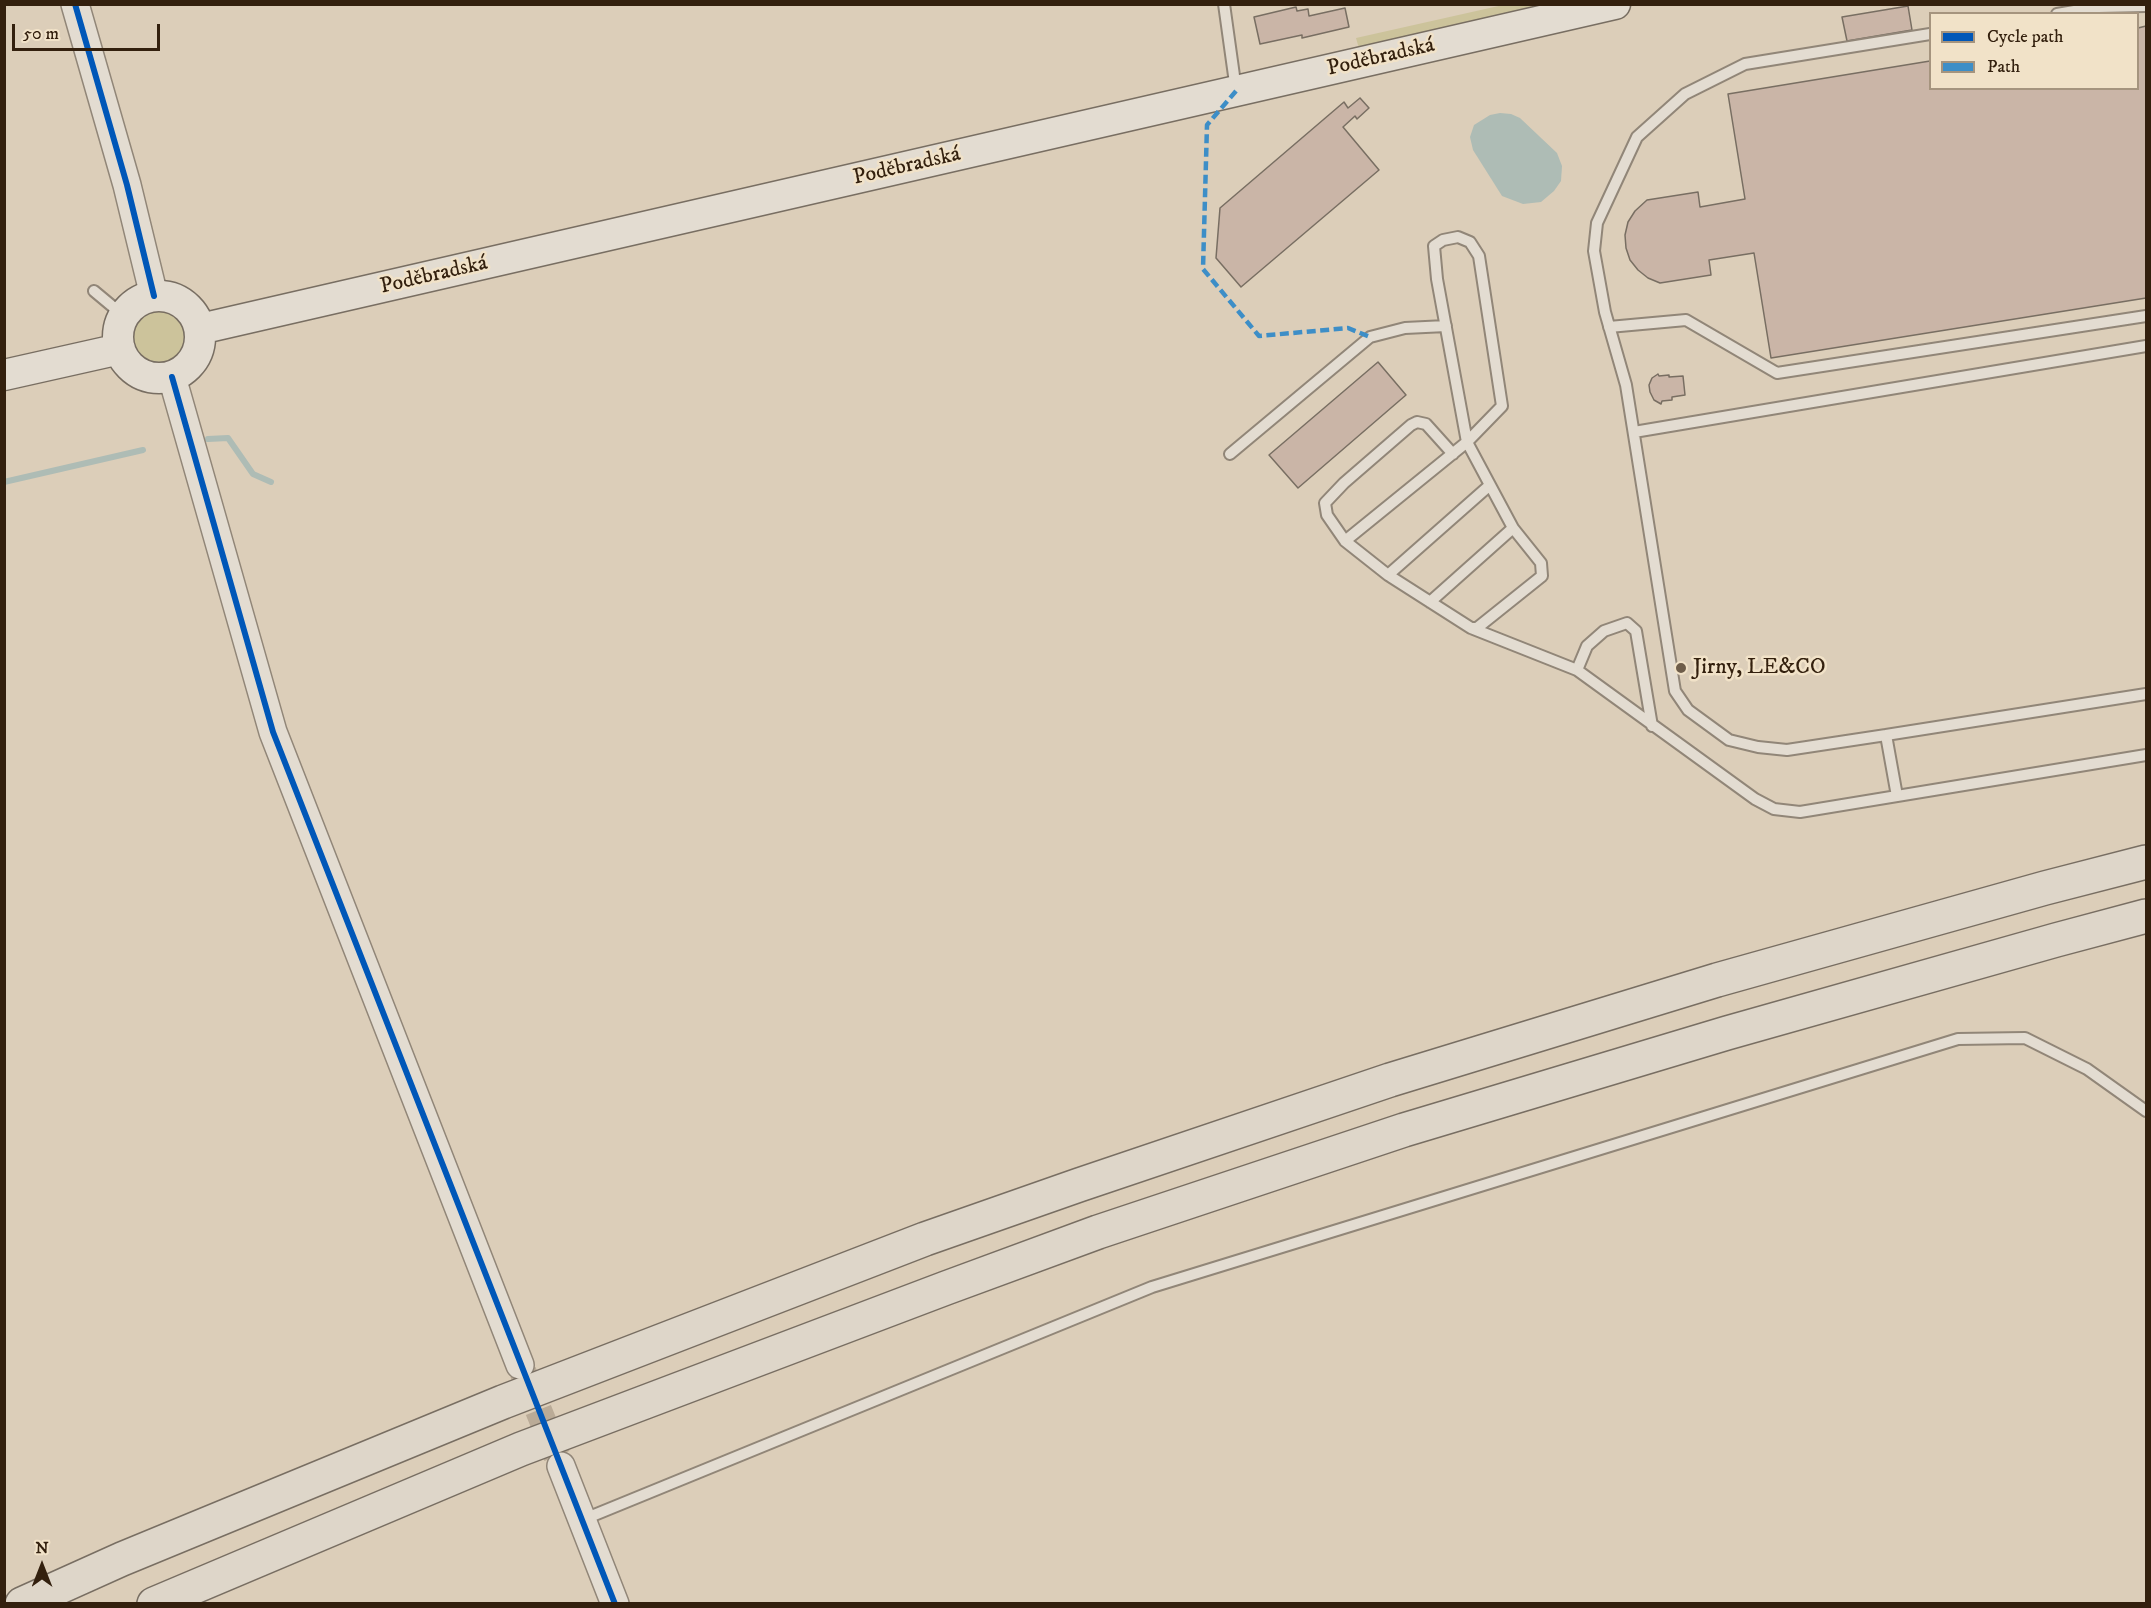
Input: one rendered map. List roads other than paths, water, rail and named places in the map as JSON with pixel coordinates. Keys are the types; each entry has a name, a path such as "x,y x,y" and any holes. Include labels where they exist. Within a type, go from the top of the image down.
{"highway":[{"path":"22,1604 122,1559 503,1402 925,1239 1068,1189 1390,1080 1683,990 2045,888 2146,862"},
{"path":"154,1604 521,1449 1098,1232 1404,1130 1727,1033 2146,916"}],"main road":[{"name":"Poděbradská","path":"200,329 1615,4"},
{"path":"154,296 166,296 178,300 189,308 200,329 201,341 192,363 172,377 156,379 140,374 127,363 120,349 119,326 132,306 142,299 154,296"},
{"path":"4,375 120,349"}],"street":[{"path":"75,4 127,185 154,296"},
{"path":"172,377 273,732 520,1365"},
{"path":"561,1466 615,1604"}],"lane":[{"path":"1224,4 1236,92"},
{"path":"2069,12 2098,7 2146,6"},
{"path":"1929,34 1745,64 1685,94 1637,137 1597,223 1594,251 1609,327 1626,384 1675,691 1688,710 1729,740 1758,747 1787,750 2146,694"},
{"path":"1346,541 1467,442 1502,406 1479,256 1470,242 1458,237 1443,240 1434,246 1467,442 1514,528 1541,563 1542,576 1477,628 1471,628"},
{"path":"94,291 124,316"},
{"path":"1609,327 1686,320 1777,373 2146,316"},
{"path":"1230,454 1370,337 1405,328 1446,326"},
{"path":"1634,432 2146,346"},
{"path":"1453,454 1426,424 1417,422 1344,483 1325,504 1327,515 1346,541 1388,575 1471,628 1577,670 1755,800 1774,809 1800,812 2146,755"},
{"path":"1388,575 1490,485"},
{"path":"1430,602 1514,528"},
{"path":"1577,670 1587,646 1604,631 1627,623 1636,631 1652,726"},
{"path":"1886,735 1897,796"},
{"path":"582,1520 1152,1287 1958,1039 2025,1038 2087,1069 2146,1111"}],"waterway":[{"path":"208,439 228,438 253,474 271,482"},
{"path":"4,482 143,450"}],"tunnel":[{"path":"523,1372 557,1456"}],"place":[{"name":"Jirny, LE&CO","path":"1681,668"}]}
